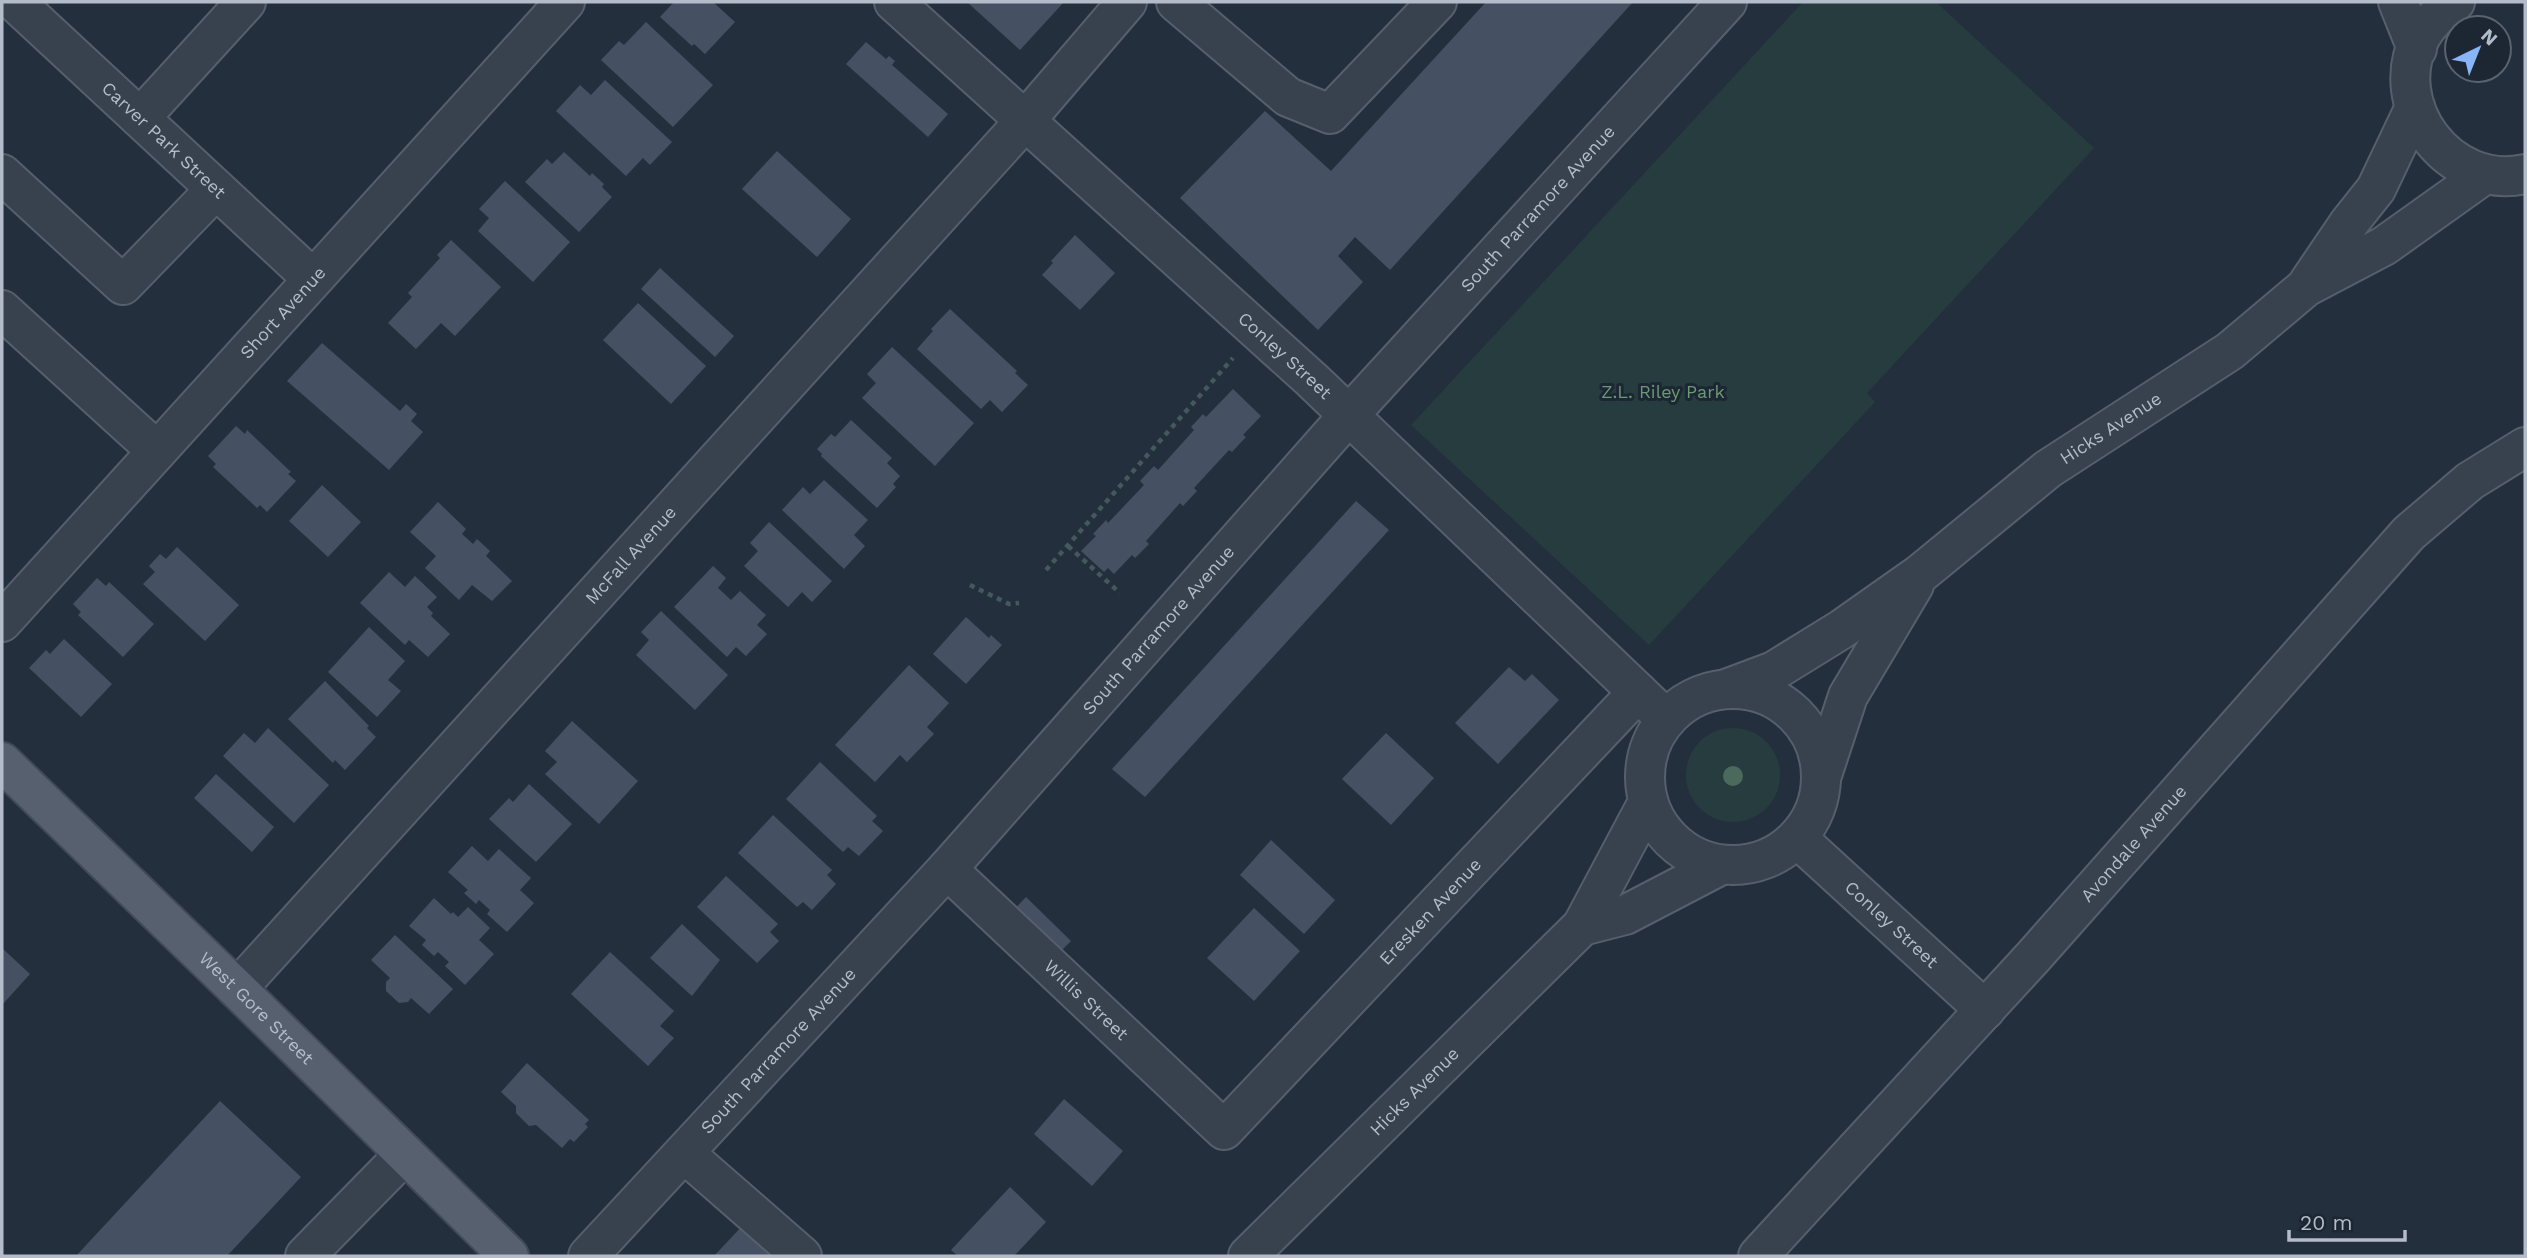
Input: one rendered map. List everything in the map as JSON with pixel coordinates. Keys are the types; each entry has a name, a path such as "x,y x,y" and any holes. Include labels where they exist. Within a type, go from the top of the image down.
{"main road":[{"name":"West Gore Street","path":"2,762 509,1256"}],"street":[{"name":"Carver Park Street","path":"15,2 313,279"},
{"path":"140,118 246,2"},
{"name":"Short Avenue","path":"2,622 565,2"},
{"name":"Conley Street","path":"894,2 1312,380 1666,719"},
{"name":"McFall Avenue","path":"237,989 1024,122 1127,2"},
{"path":"1176,2 1288,97 1330,114 1437,2"},
{"name":"South Parramore Avenue","path":"588,1256 947,869 1348,416 1727,2"},
{"path":"2398,2 2417,49"},
{"path":"2455,2 2439,13 2421,37 2412,64 2411,94 2420,122 2436,146 2458,164 2485,174 2513,177 2525,174"},
{"name":"Hicks Avenue","path":"2306,287 2348,223 2376,189 2416,107"},
{"path":"2,174 122,285 216,189"},
{"name":"Hicks Avenue","path":"1726,689 1774,671 1842,629 1920,574 2048,469 2230,351 2306,287 2384,246 2485,174"},
{"path":"2,310 157,451"},
{"name":"Avondale Avenue","path":"1758,1256 1985,1010 2409,533 2470,481 2525,447"},
{"name":"Hicks Avenue","path":"1821,778 1848,696 1920,574"},
{"path":"1726,689 1768,697 1787,708 1801,722 1812,739 1819,758 1821,778 1815,811 1797,838 1782,851 1765,860 1742,865 1721,865 1696,857 1672,841 1657,823 1648,802 1645,781 1646,760 1654,738 1666,719 1690,700 1726,689"},
{"name":"Eresken Avenue","path":"1224,1130 1638,692"},
{"name":"Hicks Avenue","path":"1248,1256 1582,926 1648,802"},
{"name":"Conley Street","path":"1797,838 1985,1010"},
{"path":"1582,926 1625,915 1721,865"},
{"name":"Willis Street","path":"947,869 1224,1130"},
{"path":"684,1153 802,1256"},
{"path":"305,1256 405,1154"}],"path":[{"path":"1046,570 1236,354"},
{"path":"1069,545 1120,593"},
{"path":"970,585 1009,604 1019,603"}],"green space":[{"name":"Z.L. Riley Park","path":"1803,2 1936,2 2094,148 1867,393 1875,402 1649,645 1411,425"},
{"path":"1733,728 1751,732 1766,742 1776,757 1780,775 1776,793 1766,808 1751,818 1733,822 1715,818 1700,808 1690,793 1686,775 1690,757 1700,742 1715,732"}],"building":[{"path":"674,2 713,2 735,22 705,54 660,17"},
{"path":"967,2 1064,2 1020,50"},
{"path":"1486,2 1633,2 1390,270 1355,237 1338,256 1363,282 1318,330 1180,198 1265,111 1331,171"},
{"path":"646,22 713,85 673,127 601,60 619,41 624,45"},
{"path":"866,42 886,59 889,56 895,61 892,65 948,114 928,137 846,64"},
{"path":"605,80 672,142 650,165 643,158 626,176 556,111 580,85 591,95"},
{"path":"777,151 851,219 817,257 742,189"},
{"path":"564,152 590,176 592,173 604,184 602,187 612,197 579,232 525,182 547,159 552,164"},
{"path":"505,181 570,242 533,282 478,231 489,218 479,209"},
{"path":"1075,235 1115,273 1080,310 1042,275"},
{"path":"451,240 501,287 455,336 441,323 416,349 388,323 412,297 408,293 440,258 437,255"},
{"path":"660,268 734,336 715,357 641,289"},
{"path":"638,303 706,366 671,404 603,340"},
{"path":"950,309 1017,371 1015,373 1028,385 1002,412 990,400 981,409 917,349"},
{"path":"322,343 400,411 406,404 417,414 411,421 423,432 389,470 287,381"},
{"path":"892,347 974,423 935,466 862,398 876,383 867,374"},
{"path":"1233,389 1261,416 1243,435 1246,437 1232,452 1229,450 1194,488 1197,491 1183,506 1180,503 1146,541 1149,544 1135,558 1132,555 1114,574 1108,568 1104,572 1081,551 1096,536 1093,534 1106,520 1108,523 1144,485 1140,481 1154,466 1158,470 1194,430 1191,427 1203,414 1206,417"},
{"path":"851,420 892,458 887,463 900,476 893,484 896,487 877,508 821,456 817,449 831,434 835,437"},
{"path":"236,426 245,434 247,430 291,472 288,474 296,481 267,512 260,505 257,508 213,467 216,464 208,456"},
{"path":"824,480 868,520 854,535 865,546 844,569 782,510 803,487 810,494"},
{"path":"322,485 361,522 328,557 289,521"},
{"path":"1356,501 1389,530 1145,797 1112,769"},
{"path":"438,502 466,529 462,534 473,544 477,539 490,551 486,556 512,581 492,601 472,585 459,600 425,568 436,556 410,532"},
{"path":"769,522 832,581 812,602 802,592 788,607 744,566 758,551 750,543"},
{"path":"177,547 239,605 205,641 143,584 155,572 149,566 160,554 166,559"},
{"path":"713,566 726,578 718,588 731,600 740,591 766,615 757,625 767,634 746,656 736,647 727,657 674,607"},
{"path":"389,572 405,587 415,576 437,597 427,607 433,613 431,616 450,634 428,657 409,640 405,645 360,603"},
{"path":"97,578 106,586 109,582 154,624 123,657 78,615 81,612 73,604"},
{"path":"661,611 728,675 695,710 636,655 649,640 641,632"},
{"path":"966,617 989,638 991,635 1002,645 966,684 933,654"},
{"path":"369,627 405,661 388,680 401,691 377,717 328,672"},
{"path":"64,639 112,684 81,717 29,668 46,650 50,654"},
{"path":"909,665 949,703 927,727 934,734 907,762 900,755 875,782 835,745"},
{"path":"1509,667 1525,681 1532,674 1559,700 1498,764 1455,723"},
{"path":"325,681 369,726 367,728 376,737 345,770 335,760 333,763 288,719"},
{"path":"572,721 638,781 599,824 545,774 557,762 545,751"},
{"path":"268,728 329,785 294,823 223,756 244,733 255,743"},
{"path":"1386,733 1434,778 1391,825 1342,779"},
{"path":"820,762 877,816 872,821 883,831 859,856 848,847 843,852 786,799"},
{"path":"216,774 274,827 252,852 194,798"},
{"path":"529,784 572,824 536,862 489,819 509,798 513,802"},
{"path":"773,815 832,870 827,875 836,884 812,910 803,902 797,907 738,853"},
{"path":"1271,840 1335,900 1304,934 1240,875"},
{"path":"472,846 488,861 499,849 531,878 520,890 534,903 507,932 487,914 490,910 479,900 476,904 464,893 468,890 448,872"},
{"path":"726,876 778,924 770,932 779,941 757,963 697,907"},
{"path":"1026,897 1071,941 1051,961 1006,918"},
{"path":"434,898 458,917 468,907 490,928 479,940 494,954 465,985 445,966 449,962 438,952 434,956 422,945 426,940 409,926"},
{"path":"1254,908 1300,951 1254,1001 1207,958"},
{"path":"682,924 720,960 692,996 650,958"},
{"path":"395,935 453,989 429,1014 411,998 408,1002 399,1003 386,991 386,982 390,978 371,960"},
{"path":"2,948 30,974 2,1005"},
{"path":"610,952 674,1011 660,1026 674,1038 648,1066 571,994"},
{"path":"527,1063 589,1120 585,1124 588,1127 574,1142 570,1139 562,1148 536,1125 529,1126 516,1113 516,1106 501,1092"},
{"path":"1064,1099 1123,1151 1092,1186 1034,1134"},
{"path":"220,1101 301,1177 227,1256 76,1256"},
{"path":"1010,1187 1046,1222 1014,1256 958,1256 951,1250"},
{"path":"744,1224 779,1256 714,1256"}]}
